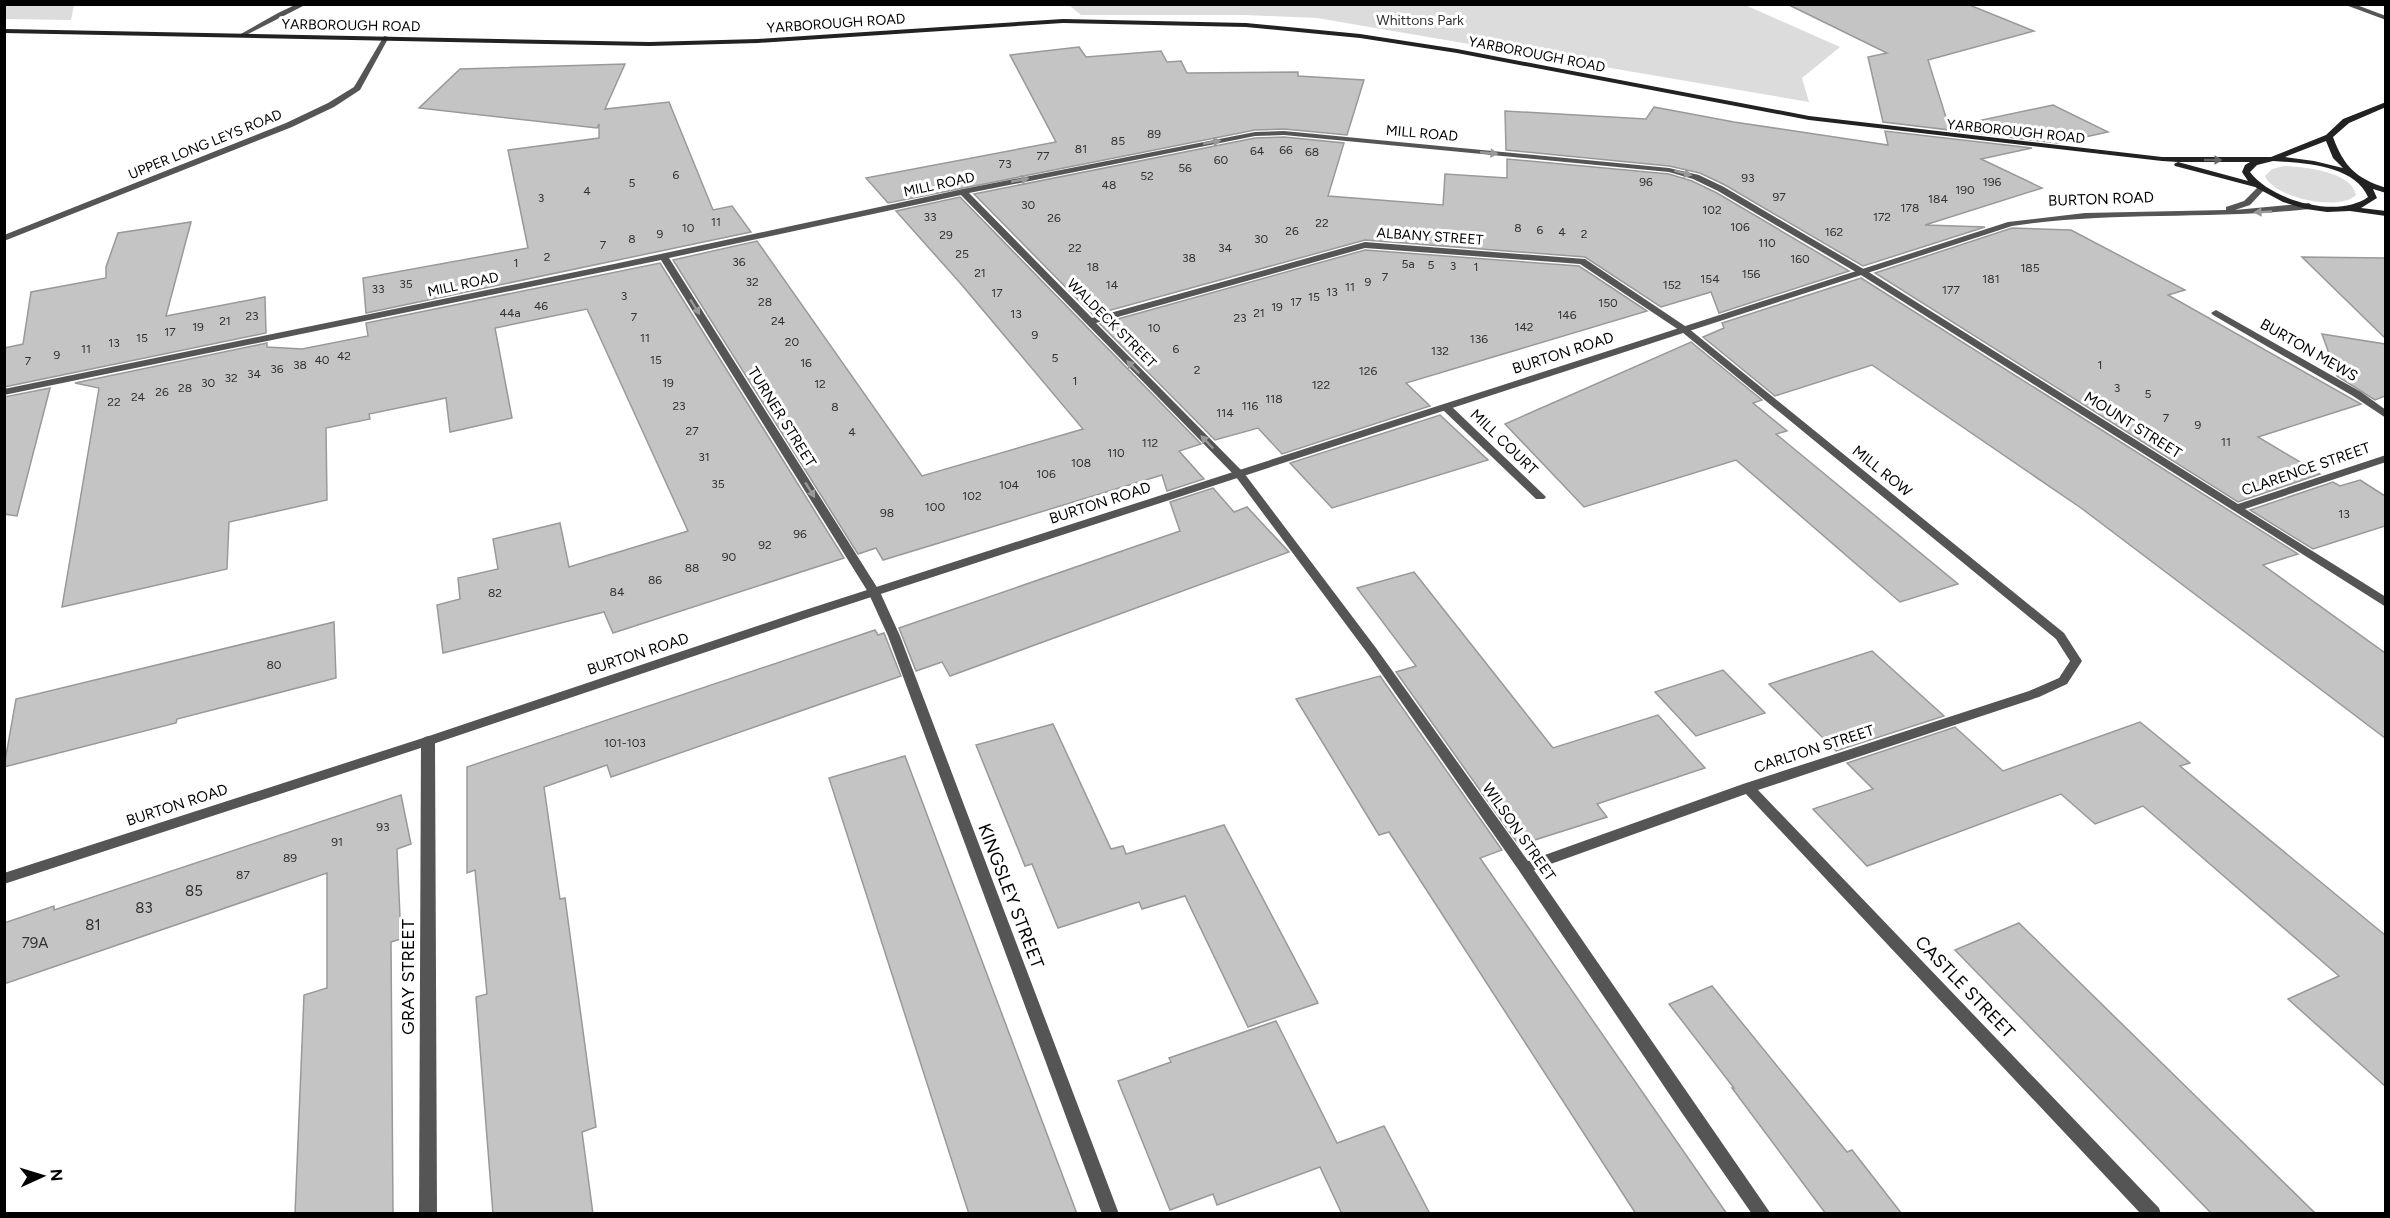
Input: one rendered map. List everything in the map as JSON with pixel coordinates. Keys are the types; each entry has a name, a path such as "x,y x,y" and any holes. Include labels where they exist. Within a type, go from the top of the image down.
{"main road":[{"name":"YARBOROUGH ROAD","path":"4,31 649,44 758,41 1063,21 1246,25 1360,36 1457,51 1809,118 2162,159"},
{"path":"2258,187 2248,178 2246,172 2248,167 2328,137 2346,121 2385,104"},
{"path":"2328,137 2337,158 2372,191 2373,198 2368,203 2345,209"},
{"path":"2162,159 2268,159 2316,163 2356,177"},
{"path":"2162,159 2258,187 2283,199 2309,206 2385,214"},
{"path":"2365,184 2385,192"}],"street":[{"path":"242,34 304,4"},
{"path":"2346,4 2385,18"},
{"name":"UPPER LONG LEYS ROAD","path":"4,238 289,125 331,105 357,88 386,38"},
{"name":"MILL ROAD","path":"4,392 664,257 963,192 1255,134 1284,133 1669,170 1696,177 1721,189 1864,273"},
{"name":"BURTON ROAD","path":"2216,214 2247,203 2258,187"},
{"name":"WALDECK STREET","path":"963,192 1240,475"},
{"name":"BURTON ROAD","path":"4,879 874,592 2011,224 2048,217 2107,213 2216,214 2268,212 2309,206"},
{"name":"ALBANY STREET","path":"1089,322 1365,245 1582,261 1685,330"},
{"name":"TURNER STREET","path":"664,257 874,592"},
{"name":"MOUNT STREET","path":"1864,273 2385,603"},
{"name":"BURTON MEWS","path":"2216,313 2357,394 2385,415"},
{"name":"MILL ROW","path":"1685,330 2060,636"},
{"name":"MILL COURT","path":"1447,408 1540,497"},
{"name":"CLARENCE STREET","path":"2237,508 2385,458"},
{"name":"WILSON STREET","path":"1240,475 1372,651 1525,868 1763,1214"},
{"name":"KINGSLEY STREET","path":"874,592 894,636 1111,1214"},
{"name":"CARLTON STREET","path":"1525,868 1748,788 2034,694 2063,681 2076,661 2060,636"},
{"name":"GRAY STREET","path":"428,741 428,1214"},
{"name":"CASTLE STREET","path":"1748,788 2153,1214"}],"green space":[{"path":"5,4 74,5 71,20 5,19"},
{"name":"Whittons Park","path":"1069,5 1745,5 1840,47 1802,78 1809,102 1317,18 1245,15 1081,15"},
{"path":"2284,166 2314,169 2336,176 2345,180 2356,195 2348,200 2336,202 2322,202 2293,196 2271,184 2265,176 2272,169"}],"building":[{"path":"1787,4 1967,4 2034,31 1928,60 1949,127 2053,105 2108,132 2058,143 1883,122 1868,57 1887,53"},
{"path":"1079,47 1086,57 1161,51 1167,62 1181,61 1187,73 1298,72 1298,76 1364,80 1347,135 1284,129 1255,130 888,203 866,178 1056,142 1010,55"},
{"path":"625,64 605,109 669,102 713,210 732,206 751,232 366,313 363,278 528,248 508,150 599,138 599,124 597,128 419,108 460,69"},
{"path":"1654,107 1734,122 1888,145 1885,131 2032,148 1981,159 2042,188 1925,225 1985,227 1863,266 1725,185 1700,173 1669,166 1506,150 1505,111 1646,119"},
{"path":"1284,137 1344,143 1328,196 1443,205 1445,174 1507,178 1507,159 1669,174 1692,181 1717,193 1849,271 1719,313 1711,292 1661,307 1585,257 1365,240 1093,315 974,194 1255,138"},
{"path":"960,197 1201,444 1179,451 1204,479 1167,491 1162,475 883,560 876,548 858,554 673,260 757,241 922,476 1083,429 961,284 896,211"},
{"path":"191,222 166,316 265,297 266,333 4,387 4,348 23,344 31,292 106,278 106,267 118,233"},
{"path":"2012,228 2071,230 2185,290 2168,295 2361,404 2258,437 2320,474 2238,502 1875,273"},
{"path":"1365,250 1579,266 1647,311 1406,383 1430,406 1282,454 1258,428 1215,440 1100,324"},
{"path":"2302,257 2385,258 2385,338"},
{"path":"660,263 844,558 613,633 604,612 443,653 437,605 460,599 458,578 498,569 493,539 560,523 569,567 688,531 587,309 495,328 512,418 450,432 446,398 369,414 370,419 326,428 327,500 229,522 227,569 62,607 99,388 75,383 267,343 267,347 302,349 368,336 366,323"},
{"path":"1861,278 2298,554 2263,565 2385,653 2385,738 2081,508 1872,365 1775,396 1703,337 1724,328 1722,323"},
{"path":"2322,334 2385,344 2385,396 2375,400 2337,376"},
{"path":"1691,342 1762,400 1753,403 1787,431 1776,434 1958,584 1900,602 1736,460 1584,507 1505,424"},
{"path":"50,388 17,516 4,514 4,397"},
{"path":"1440,415 1488,460 1332,508 1290,463"},
{"path":"2360,480 2385,496 2385,526 2313,549 2250,510 2333,482 2340,486"},
{"path":"1213,488 1234,512 1247,507 1289,552 950,676 942,662 916,671 899,628 1180,531 1170,502"},
{"path":"1414,572 1553,748 1658,715 1705,768 1597,804 1607,817 1519,845 1396,672 1416,666 1357,588"},
{"path":"334,622 336,678 177,719 176,723 4,767 16,699"},
{"path":"875,630 878,635 884,633 901,676 611,777 607,765 544,787 560,899 565,898 596,1127 582,1132 593,1214 493,1214 476,997 487,994 475,870 467,873 467,767"},
{"path":"1872,651 1944,716 1836,751 1769,684"},
{"path":"1723,670 1765,713 1696,736 1655,692"},
{"path":"1380,676 1502,850 1480,858 1727,1214 1636,1214 1389,832 1379,835 1296,699"},
{"path":"2140,722 2190,763 2180,766 2385,935 2385,1086 2288,999 2339,976 2143,806 2095,824 2061,794 1867,866 1813,809 1873,789 1847,763 1955,727 2003,771"},
{"path":"1053,724 1111,849 1123,846 1126,854 1224,825 1318,1003 1248,1027 1185,896 1142,909 1139,902 1058,928 1032,864 1025,866 976,745"},
{"path":"905,756 1077,1214 969,1214 829,778"},
{"path":"401,795 411,844 397,849 401,939 391,942 393,1214 295,1214 304,995 327,988 327,873 4,984 4,923 54,906 54,910"},
{"path":"2019,923 2316,1214 2212,1214 1955,950"},
{"path":"1712,986 1847,1152 1852,1150 1902,1214 1826,1214 1669,1004"},
{"path":"1276,1021 1337,1143 1384,1126 1430,1214 1342,1214 1320,1167 1217,1205 1213,1194 1170,1210 1118,1081 1171,1062 1169,1058"}]}
